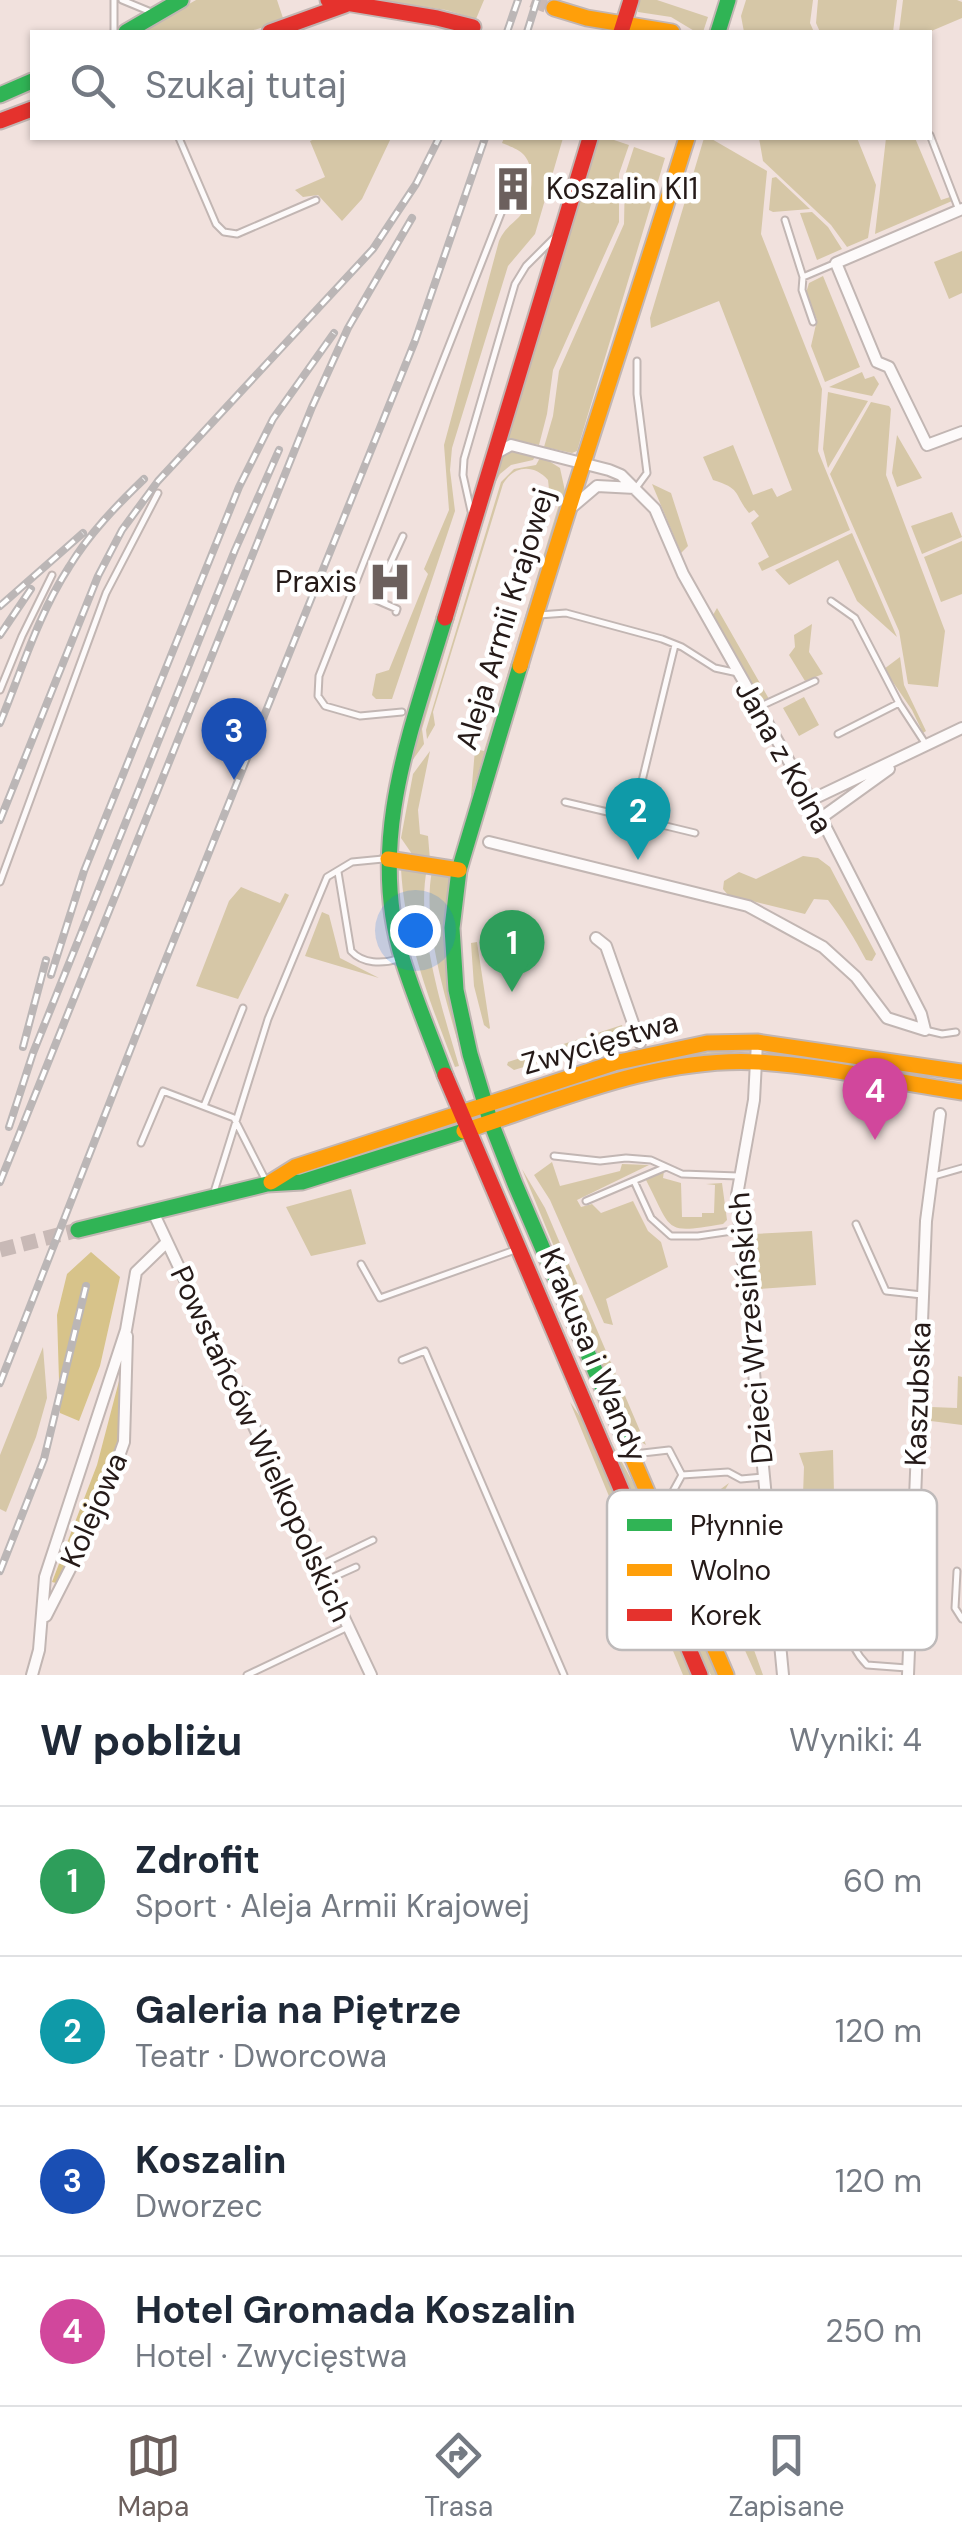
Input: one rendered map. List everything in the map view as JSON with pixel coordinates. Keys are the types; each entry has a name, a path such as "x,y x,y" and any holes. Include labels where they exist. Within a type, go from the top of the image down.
{"street":[{"path":"129,30 181,0"},
{"path":"328,0 412,12 473,27"},
{"path":"554,8 623,28 631,0"},
{"path":"719,30 728,0"},
{"path":"276,30 348,4"},
{"path":"0,94 30,82"},
{"path":"0,121 30,109"},
{"name":"Aleja Armii Krajowej","path":"459,1113 402,958 388,859 397,778 589,140"},
{"name":"Aleja Armii Krajowej","path":"492,1123 454,987 451,931 459,870 581,462 622,347 685,140"},
{"path":"961,209 836,263 878,362 889,367 927,445 962,432"},
{"name":"Jana z Kolna","path":"494,454 511,445 621,474 655,509 683,574 821,818 921,1014 925,1030"},
{"path":"565,515 592,488 636,488"},
{"path":"810,800 962,728"},
{"path":"821,818 911,753"},
{"path":"493,840 748,906 823,947 856,977 888,1018 925,1030"},
{"path":"388,859 459,870"},
{"path":"596,938 606,946 640,1043"},
{"name":"Zwycięstwa","path":"267,1184 294,1167 459,1113 644,1055 718,1042 757,1042 962,1072"},
{"name":"Dzieci Wrzesińskich","path":"757,1042 754,1100 738,1176 766,1490"},
{"name":"Zwycięstwa","path":"78,1230 267,1184 302,1182 655,1071 757,1062 962,1092"},
{"name":"Krakusa i Wandy","path":"459,1113 621,1490"},
{"name":"Kaszubska","path":"915,1490 926,1221 940,1114"},
{"name":"Krakusa i Wandy","path":"492,1123 647,1490"},
{"name":"Powstańców Wielkopolskich","path":"154,1212 371,1675"},
{"name":"Kolejowa","path":"32,1675 42,1625 45,1577 126,1330 136,1272 166,1243"},
{"name":"Kolejowa","path":"42,1625 99,1512 124,1442 126,1330"},
{"name":"Krakusa i Wandy","path":"689,1650 700,1675"},
{"name":"Krakusa i Wandy","path":"715,1650 726,1675"},
{"name":"Dzieci Wrzesińskich","path":"781,1650 783,1675"}],"lane":[{"path":"114,0 114,30"},
{"path":"122,0 157,14"},
{"path":"181,140 216,224 224,232 237,234 316,200"},
{"path":"932,140 961,209"},
{"path":"402,712 360,716 325,706 318,696 318,676 505,203"},
{"path":"785,220 813,322"},
{"path":"474,521 463,475 464,459 515,284 526,266 562,230"},
{"path":"803,277 836,263"},
{"path":"636,488 647,473 637,361"},
{"path":"0,882 106,593 158,493"},
{"path":"396,612 397,609 374,599 403,536"},
{"path":"0,690 52,575"},
{"path":"831,600 855,618 898,703 927,745"},
{"path":"535,616 566,612 675,644 715,668 738,673"},
{"path":"633,818 675,644"},
{"path":"758,708 816,682"},
{"path":"838,734 898,703"},
{"path":"565,802 695,832"},
{"path":"212,1198 268,1019 327,877 352,862 388,859"},
{"path":"338,872 351,951 359,959 373,962 402,958"},
{"path":"204,1106 243,1008"},
{"path":"925,1030 956,1032"},
{"path":"140,1143 162,1091 234,1118 267,1184"},
{"path":"554,1156 600,1162 651,1160 682,1174 738,1176"},
{"path":"586,1200 668,1166"},
{"path":"934,1171 962,1168"},
{"path":"634,1180 652,1218 671,1236 740,1230"},
{"path":"856,1224 886,1291 922,1294"},
{"path":"361,1264 380,1298 518,1249"},
{"path":"402,1360 425,1351 564,1675"},
{"path":"632,1454 669,1450 682,1475"},
{"path":"682,1475 728,1472 742,1479 765,1477"},
{"path":"674,1490 682,1475"},
{"path":"319,1566 373,1540"},
{"path":"326,1581 356,1567"},
{"path":"957,1571 955,1608 962,1619"},
{"path":"247,1675 348,1627"},
{"path":"855,1650 867,1665 908,1672"},
{"path":"866,1675 867,1665"}],"shaded area":[{"path":"196,0 277,0 284,21 254,30 144,30"},
{"path":"377,0 484,0 476,19 446,10"},
{"path":"639,0 657,0 708,17 704,30 693,30 671,17 638,12"},
{"path":"746,0 813,0 810,23 813,30 744,30 741,16"},
{"path":"818,0 897,0 893,30 819,30"},
{"path":"903,0 962,2 962,18 932,31 899,30"},
{"path":"390,140 362,199 342,221 318,195 303,197 295,190 325,177 310,141"},
{"path":"562,140 535,234 508,266 452,448 450,470 455,511 392,699 376,699 372,695 376,674 389,670 449,510 444,445 499,241 519,217 530,195 528,161 519,151 502,143"},
{"path":"596,140 629,145 619,174 619,222 553,370 539,445 508,436"},
{"path":"703,140 713,140 767,171 761,234 822,389 818,451 850,530 762,571 758,563 769,557 751,523 759,516 754,510 749,513 733,489 713,480 703,457 733,445 753,495 772,488 777,497 792,490 719,301 651,328 650,318"},
{"path":"759,140 858,140 876,185 868,238 847,247 831,225 763,161"},
{"path":"886,140 916,140 941,200 950,197 952,201 875,234"},
{"path":"634,147 665,158 577,451 544,447 559,371 624,224 625,175"},
{"path":"776,177 810,209 769,210 772,178"},
{"path":"812,212 842,249 817,260 800,213"},
{"path":"962,251 962,293 949,299 934,262"},
{"path":"823,276 860,367 825,382 811,346 817,320 806,293 809,283"},
{"path":"862,372 865,379 874,376 879,384 872,396 829,387"},
{"path":"828,392 868,401 828,468 823,449"},
{"path":"871,402 891,409 886,475 945,631 938,687 908,684 899,631 830,474"},
{"path":"897,435 922,478 897,487 892,473"},
{"path":"512,451 536,455 533,460 511,465 495,483 422,729 424,744 407,768 500,458"},
{"path":"541,456 560,468 565,491 471,797 475,749 484,751 560,501 550,498 548,480 537,471 518,470 503,484 433,712 435,725 427,739 426,730 501,482 514,469 536,465"},
{"path":"652,484 671,493 688,546 681,553"},
{"path":"952,512 962,537 922,554 911,526"},
{"path":"852,533 897,637 857,601 838,560 789,585 775,570"},
{"path":"962,541 962,594 941,602 924,557"},
{"path":"717,608 769,699 761,700 713,615"},
{"path":"812,624 809,652 823,674 805,681 789,655 795,647 794,635"},
{"path":"900,657 904,685 926,731 923,733 884,669"},
{"path":"804,697 819,725 799,736 783,708"},
{"path":"430,751 418,810 420,834 428,836 430,860 412,854 401,838 413,774"},
{"path":"803,856 818,858 830,867 876,954 872,961 866,960 828,900 814,899 805,914 728,895 723,889 724,881 739,872 756,879"},
{"path":"401,869 427,869 424,891 428,941 459,1066 455,1067 420,970"},
{"path":"432,871 450,876 446,948 450,993 467,1063 464,1064 433,942"},
{"path":"241,887 280,903 285,893 289,895 238,999 196,986 229,901"},
{"path":"322,912 329,915 340,958 379,978 305,956"},
{"path":"477,942 489,1029 484,1025 474,986 471,943"},
{"path":"622,1025 625,1036 514,1070 507,1065 508,1062"},
{"path":"728,1050 736,1054 647,1066 529,1104 528,1099 627,1069"},
{"path":"552,1162 560,1186 620,1171 622,1164 649,1165 577,1200 581,1207 592,1204 601,1213 633,1201 648,1231 661,1242 668,1267 606,1299 613,1325 604,1323 550,1200 534,1175"},
{"path":"522,1169 545,1208 646,1445 632,1436"},
{"path":"495,1170 612,1444 637,1490 628,1490 492,1171"},
{"path":"664,1171 663,1178 681,1183 682,1217 714,1213 715,1185 706,1184 722,1183 727,1220 689,1229 672,1225 646,1180"},
{"path":"351,1189 366,1244 311,1256 286,1207"},
{"path":"812,1231 816,1285 759,1289 754,1234"},
{"path":"91,1252 120,1277 100,1366 79,1421 60,1413 57,1315 67,1274"},
{"path":"43,1347 47,1398 6,1512 0,1509 0,1455"},
{"path":"958,1376 962,1377 962,1425 931,1421 931,1407 957,1408"},
{"path":"119,1381 119,1433 108,1478 79,1542 56,1583 52,1582 97,1465"},
{"path":"570,1402 581,1418 612,1490 607,1491"},
{"path":"833,1450 834,1490 803,1490 804,1467 799,1453"},
{"path":"673,1650 680,1650 691,1675 683,1675"},
{"path":"697,1650 707,1650 718,1675 711,1675"},
{"path":"745,1650 754,1650 763,1675 756,1675"}],"tunnel":[{"path":"532,0 554,8"},
{"path":"0,1250 78,1230"}],"railway":[{"path":"508,30 518,0"},
{"path":"528,30 537,0"},
{"path":"0,820 98,576 122,530 158,481 373,249 416,184 438,140"},
{"path":"0,1383 415,341 484,140"},
{"path":"0,1182 312,407 348,328 412,218"},
{"path":"51,975 84,871 239,487 273,419 334,333"},
{"path":"9,1127 33,1053 279,450"},
{"path":"0,723 58,585 94,532 144,479"},
{"path":"0,606 83,533"},
{"path":"0,635 31,589"},
{"path":"23,1047 46,960"},
{"path":"0,1571 44,1459 86,1286"}],"traffic: fast":[{"path":"129,30 181,0"},
{"path":"719,30 728,0"},
{"path":"0,95 30,82"},
{"path":"445,618 397,787 389,873 403,961 445,1075"},
{"path":"520,666 459,870 452,928 456,990 490,1120 630,1452"},
{"path":"78,1230 267,1184 302,1182 464,1131"}],"traffic: slow":[{"path":"554,8 587,18 660,30"},
{"path":"520,666 686,140"},
{"path":"388,859 459,870"},
{"path":"271,1182 295,1167 614,1063 707,1043 757,1042 962,1072"},
{"path":"464,1131 608,1083 683,1066 721,1062 810,1067 962,1092"},
{"path":"630,1452 646,1490"},
{"path":"715,1650 726,1675"}],"traffic: jam":[{"path":"328,0 473,27"},
{"path":"622,30 631,0"},
{"path":"276,30 345,5"},
{"path":"0,121 30,110"},
{"path":"445,618 589,140"},
{"path":"445,1075 621,1490"},
{"path":"689,1650 700,1675"}],"place":[{"name":"Koszalin Kl1","path":"513,189"},
{"name":"Praxis","path":"390,582"},
{"name":"Koszalin","path":"234,780"},
{"name":"Galeria na Piętrze","path":"638,860"},
{"name":"Zdrofit","path":"512,992"},
{"name":"Hotel Gromada Koszalin","path":"875,1140"}]}
